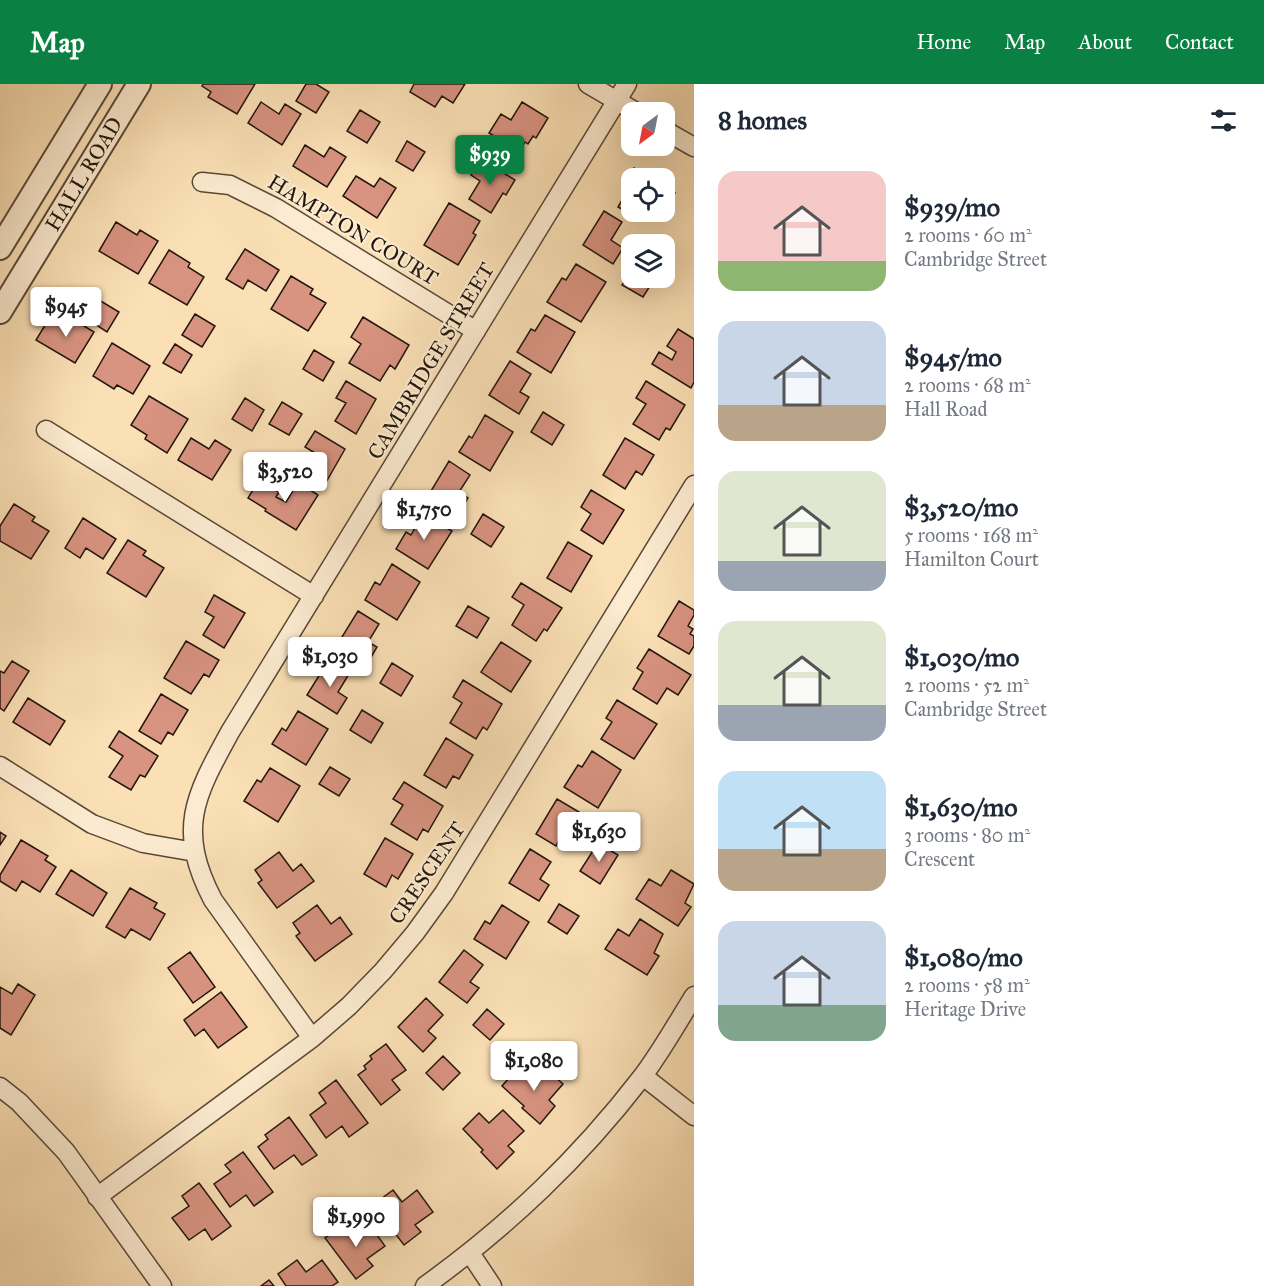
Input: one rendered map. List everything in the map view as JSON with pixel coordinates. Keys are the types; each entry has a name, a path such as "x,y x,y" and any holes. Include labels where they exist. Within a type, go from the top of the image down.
{"street":[{"name":"HALL ROAD","path":"29,264 0,247 100,84"},
{"name":"HALL ROAD","path":"0,312 139,84"},
{"path":"588,84 621,104"},
{"name":"CAMBRIDGE STREET","path":"312,1038 213,900 203,879 195,852 194,818 204,779 627,84"},
{"path":"675,136 694,147"},
{"name":"HAMPTON COURT","path":"202,182 230,186 276,208 476,331"},
{"path":"46,430 314,596"},
{"name":"CRESCENT","path":"97,1197 312,1038 349,1006 415,933 444,893 694,485"},
{"path":"0,766 92,824 121,837 195,852"},
{"path":"425,1286 470,1253 559,1174 643,1076 694,996"},
{"path":"643,1076 694,1116"},
{"path":"0,1087 19,1102 66,1152 162,1286"},
{"path":"470,1253 492,1286"}],"building":[{"path":"203,84 255,84 237,114 208,97 211,92 202,86"},
{"path":"306,84 316,84 329,92 316,113 296,101"},
{"path":"414,84 465,84 453,103 442,96 435,107 410,92"},
{"path":"261,102 279,114 285,104 301,114 282,145 248,123"},
{"path":"522,102 548,118 536,138 533,136 528,144 525,142 520,151 489,133 501,114 511,120"},
{"path":"360,110 380,122 367,143 347,131"},
{"path":"407,141 425,152 413,171 396,161"},
{"path":"305,145 324,157 330,147 346,157 327,187 293,166"},
{"path":"481,159 515,180 506,195 503,193 491,213 469,199 480,181 471,175"},
{"path":"356,176 374,187 380,178 396,188 377,218 343,196"},
{"path":"449,203 480,221 473,233 476,235 458,265 424,245"},
{"path":"604,211 622,222 611,240 621,247 621,251 613,264 583,245"},
{"path":"116,222 137,235 140,230 158,241 138,274 99,251"},
{"path":"245,249 279,270 266,291 248,280 243,289 226,279"},
{"path":"169,250 190,263 188,267 204,277 187,305 149,283"},
{"path":"576,264 606,282 581,322 547,302 562,278 566,280"},
{"path":"291,276 313,289 310,294 326,303 308,331 271,309"},
{"path":"627,288 649,288 643,297"},
{"path":"99,300 119,312 107,332 87,319"},
{"path":"195,314 215,326 202,347 182,335"},
{"path":"545,315 575,332 551,373 517,352 531,329 535,331"},
{"path":"50,317 68,327 73,319 94,332 75,363 36,340"},
{"path":"363,317 409,345 395,369 390,365 380,381 349,363 361,344 351,337"},
{"path":"678,329 694,339 694,382 691,388 652,364 659,352 672,360 676,352 667,346"},
{"path":"112,343 150,366 133,394 117,385 114,389 93,376"},
{"path":"175,344 192,355 181,373 163,363"},
{"path":"314,350 334,362 323,381 303,369"},
{"path":"510,361 531,374 520,392 529,397 519,414 489,395"},
{"path":"346,381 376,399 356,434 335,421 346,403 336,398"},
{"path":"646,381 685,405 670,430 666,428 659,440 633,424 646,404 636,398"},
{"path":"149,396 188,419 167,453 145,439 147,435 131,425"},
{"path":"245,398 264,410 252,431 232,419"},
{"path":"282,402 302,414 289,435 269,424"},
{"path":"543,412 564,425 552,445 531,432"},
{"path":"485,415 513,432 490,471 459,452 469,436 472,438"},
{"path":"315,431 345,449 325,484 304,471 315,453 305,447"},
{"path":"191,438 209,449 215,440 231,450 212,480 178,460"},
{"path":"625,438 654,455 642,475 636,471 625,489 603,475"},
{"path":"449,461 470,475 459,492 468,498 458,514 428,496"},
{"path":"259,480 279,492 276,497 286,502 298,482 318,495 296,530 248,498"},
{"path":"591,490 624,510 603,544 581,530 591,514 581,507"},
{"path":"14,504 35,517 32,521 49,531 31,559 0,541 0,526"},
{"path":"423,514 452,531 428,569 396,549 406,532 411,535"},
{"path":"483,514 504,527 491,547 471,534"},
{"path":"83,518 116,539 103,559 86,548 80,558 65,548"},
{"path":"128,540 146,551 143,555 164,568 146,597 107,573"},
{"path":"568,542 592,556 571,592 547,578"},
{"path":"392,564 420,582 397,620 365,600 375,582 380,585"},
{"path":"521,583 562,608 547,631 544,629 536,641 512,625 524,605 512,597"},
{"path":"214,595 245,613 224,648 203,635 214,617 205,612"},
{"path":"679,601 694,610 688,626 693,629 690,634 694,636 694,646 689,654 658,636"},
{"path":"468,606 489,618 477,638 456,626"},
{"path":"358,611 379,624 368,642 377,647 367,664 337,645"},
{"path":"186,641 219,660 209,677 204,674 191,694 164,678"},
{"path":"501,642 531,661 511,692 481,672"},
{"path":"649,649 691,675 678,695 667,688 657,704 633,689 643,672 637,668"},
{"path":"12,661 29,671 4,711 0,708 0,671 4,673"},
{"path":"328,661 349,674 338,692 347,698 337,714 307,695"},
{"path":"392,663 413,676 401,696 380,683"},
{"path":"463,680 502,704 487,730 483,727 476,739 450,723 462,703 453,697"},
{"path":"161,694 188,710 173,735 168,732 161,744 139,731"},
{"path":"28,698 65,721 50,745 13,722"},
{"path":"617,700 657,724 634,759 601,739 612,722 606,718"},
{"path":"362,710 383,723 371,743 350,730"},
{"path":"298,711 328,729 306,765 272,744 282,728 286,731"},
{"path":"119,731 158,756 145,777 140,775 131,790 109,777 123,756 109,747"},
{"path":"446,738 473,755 459,779 453,776 446,788 424,775"},
{"path":"592,751 621,770 598,808 564,787 578,765 582,767"},
{"path":"330,767 350,779 339,796 319,784"},
{"path":"270,768 300,786 278,822 244,801 257,780 261,782"},
{"path":"404,782 443,806 428,832 423,829 417,840 391,824 403,805 393,799"},
{"path":"557,799 579,812 569,828 577,832 568,848 558,842 556,846 536,834"},
{"path":"0,832 6,836 0,845"},
{"path":"385,838 413,854 398,879 392,875 386,887 364,874"},
{"path":"21,840 48,856 45,860 56,867 40,892 22,881 16,891 0,881 0,875"},
{"path":"598,843 618,855 600,884 580,871"},
{"path":"530,849 551,862 540,879 549,885 539,901 509,883"},
{"path":"279,852 293,871 301,864 314,881 277,908 258,883 262,880 255,870"},
{"path":"71,870 107,893 93,916 56,894"},
{"path":"671,870 694,884 685,903 691,907 678,926 636,899 649,879 661,886"},
{"path":"130,888 157,903 154,908 165,914 150,940 131,929 125,938 106,927"},
{"path":"559,904 579,916 567,934 548,922"},
{"path":"317,905 331,924 340,917 352,934 315,961 296,936 300,933 293,923"},
{"path":"502,905 529,922 506,959 474,939 485,921 490,924"},
{"path":"640,919 663,934 654,953 659,956 647,975 605,949 618,929 629,936"},
{"path":"464,950 483,965 470,982 479,988 467,1003 439,982"},
{"path":"190,952 215,987 193,1003 168,968"},
{"path":"18,984 35,995 11,1035 0,1028 0,987 12,994"},
{"path":"221,992 247,1027 218,1048 204,1029 195,1036 184,1020"},
{"path":"426,998 443,1015 428,1031 436,1038 423,1052 398,1027"},
{"path":"487,1009 504,1024 490,1040 473,1025"},
{"path":"386,1044 406,1070 392,1080 400,1090 381,1105 358,1075 366,1069 364,1066 372,1059 370,1056"},
{"path":"443,1056 460,1073 443,1090 426,1073"},
{"path":"541,1064 563,1084 549,1100 555,1106 540,1124 502,1086 517,1069 528,1079"},
{"path":"336,1080 368,1123 349,1137 342,1126 326,1138 310,1115 326,1103 319,1093"},
{"path":"503,1110 524,1131 508,1146 514,1152 497,1169 463,1129 479,1113 489,1123"},
{"path":"289,1117 317,1155 302,1165 294,1155 274,1169 258,1147 268,1139 265,1135"},
{"path":"243,1152 273,1192 254,1206 246,1195 230,1207 214,1184 231,1172 225,1165"},
{"path":"199,1183 231,1226 212,1240 205,1229 189,1240 172,1218 189,1206 182,1196"},
{"path":"393,1190 402,1202 417,1190 433,1212 415,1225 421,1232 404,1245 373,1205"},
{"path":"345,1224 354,1236 369,1224 385,1246 367,1259 373,1266 356,1279 325,1238"},
{"path":"297,1260 306,1272 322,1260 338,1282 332,1286 286,1286 278,1274"},
{"path":"269,1280 274,1286 261,1286"}]}
